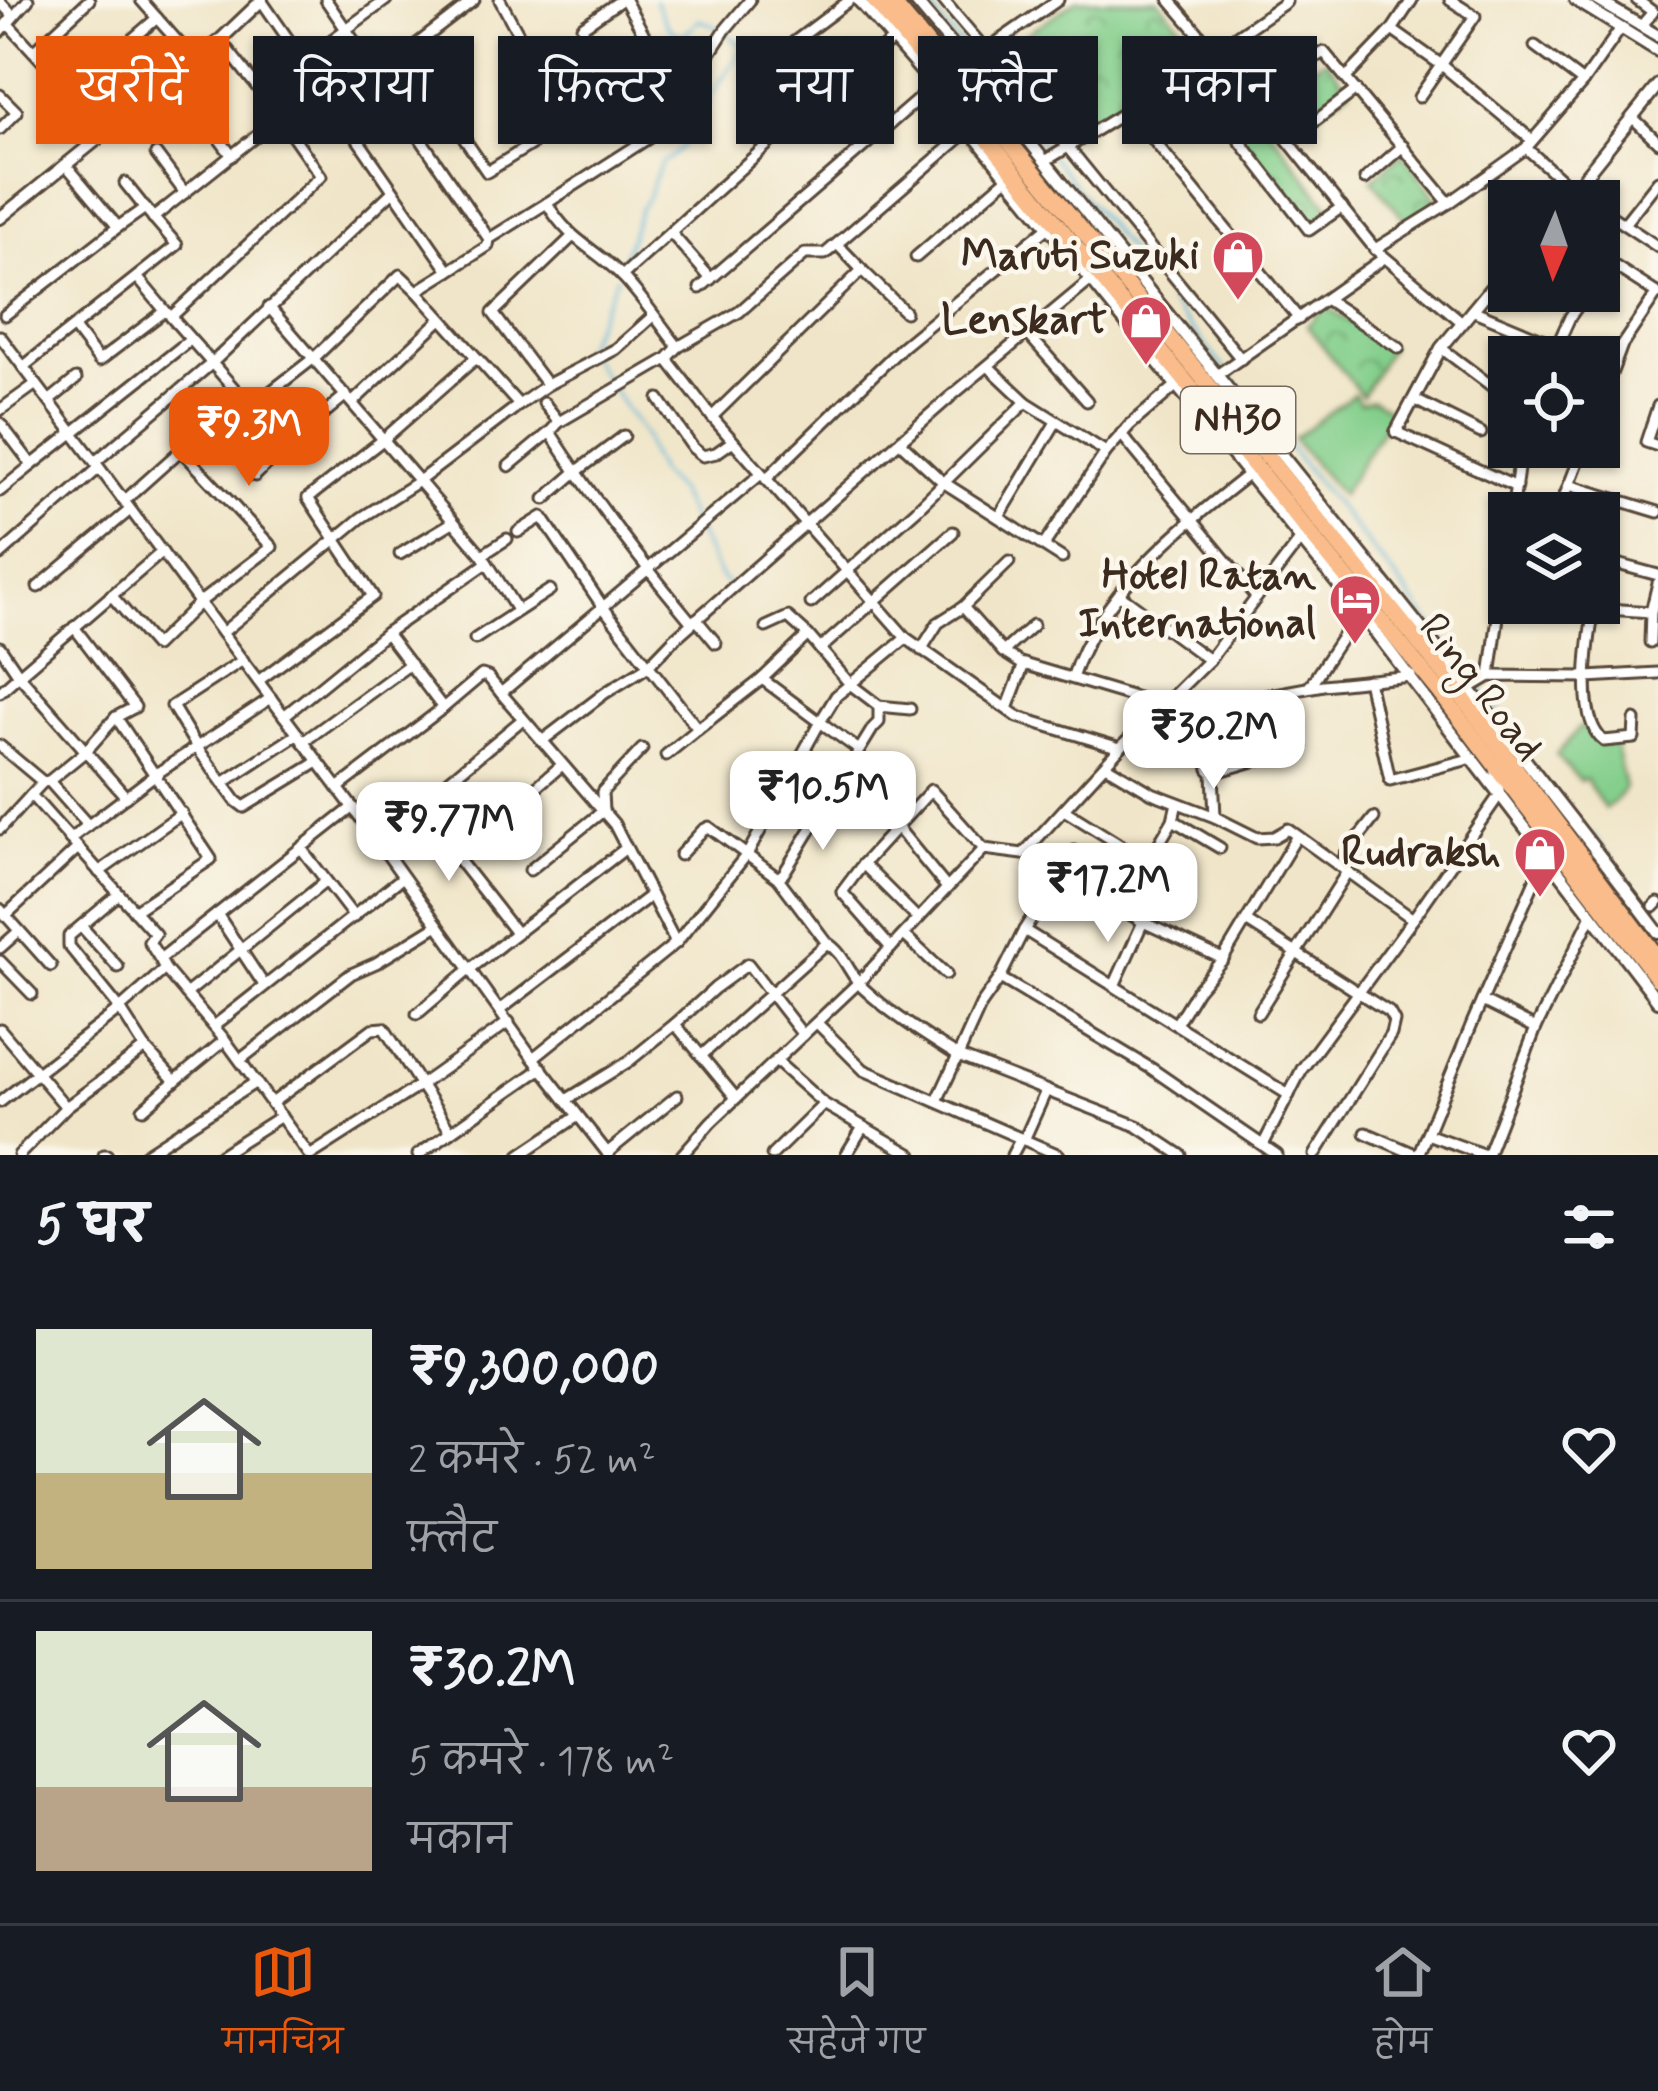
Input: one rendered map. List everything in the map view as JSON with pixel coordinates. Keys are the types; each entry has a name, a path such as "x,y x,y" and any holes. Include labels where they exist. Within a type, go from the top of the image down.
{"highway":[{"name":"Ring Road","path":"874,0 918,57"},
{"name":"Ring Road","path":"890,0 1158,305 1450,680 1658,979"},
{"name":"Ring Road","path":"988,144 1492,761 1516,777 1658,958"}],"street":[{"path":"7,23 28,0"},
{"path":"34,51 89,0"},
{"path":"141,0 173,36"},
{"path":"224,36 262,0 286,36"},
{"path":"326,0 350,36"},
{"path":"340,36 386,0"},
{"path":"427,36 474,0"},
{"path":"500,0 520,36"},
{"path":"582,27 623,0 644,36"},
{"path":"712,50 750,0"},
{"path":"803,36 854,0 891,36"},
{"path":"914,0 952,36"},
{"path":"943,0 963,36"},
{"path":"1002,36 1044,4 1058,0"},
{"path":"1170,0 1202,36"},
{"path":"1237,36 1284,0"},
{"path":"1346,78 1392,30 1412,0"},
{"path":"1419,97 1475,16 1450,0"},
{"path":"1575,0 1658,51"},
{"path":"1598,0 1658,36"},
{"path":"1637,0 1653,12 1641,26"},
{"path":"0,2 7,23 71,92 157,18"},
{"path":"1375,249 1449,203 1529,144 1622,28"},
{"path":"1392,30 1443,66 1529,144 1557,180"},
{"path":"894,39 918,63"},
{"path":"1535,46 1582,82"},
{"path":"229,52 253,82"},
{"path":"1317,56 1324,52 1449,203"},
{"path":"1582,180 1658,85"},
{"path":"1317,120 1356,90"},
{"path":"0,95 17,112 0,129"},
{"path":"700,288 918,100"},
{"path":"1047,159 1122,114"},
{"path":"1632,117 1658,142"},
{"path":"154,218 253,139"},
{"path":"0,218 92,144"},
{"path":"223,144 232,156"},
{"path":"74,328 99,361 168,314 321,176 299,144"},
{"path":"359,144 449,271"},
{"path":"425,144 490,238"},
{"path":"468,144 487,172 532,144"},
{"path":"417,291 488,246 490,238 639,144"},
{"path":"622,275 771,144"},
{"path":"509,466 559,422 739,312 805,254 825,254 954,144"},
{"path":"983,144 1012,174 1048,227 1473,758 1516,777 1658,932"},
{"path":"1036,144 1158,305 1223,371 1375,568 1478,682 1546,855 1658,1001"},
{"path":"1065,144 1178,288 1241,359"},
{"path":"1157,144 1299,320"},
{"path":"1242,144 1309,230 1342,207"},
{"path":"1291,144 1375,249 1462,322"},
{"path":"1365,179 1403,146"},
{"path":"156,154 185,193"},
{"path":"66,165 118,227"},
{"path":"916,257 1012,174"},
{"path":"1624,224 1658,181"},
{"path":"23,367 177,245 125,183"},
{"path":"0,555 392,192"},
{"path":"547,203 572,237 622,275 678,347"},
{"path":"5,315 145,208"},
{"path":"1620,221 1658,247"},
{"path":"501,693 764,476 903,346 1048,227"},
{"path":"671,233 711,279"},
{"path":"547,385 493,314 572,237"},
{"path":"837,244 905,313"},
{"path":"1223,371 1384,258"},
{"path":"1620,269 1658,293 1620,350"},
{"path":"712,417 862,270"},
{"path":"251,406 314,358 400,275 519,404"},
{"path":"137,277 284,446"},
{"path":"542,741 647,667 805,524 1091,280"},
{"path":"1488,291 1441,348 1396,432 1516,487"},
{"path":"1328,300 1399,348"},
{"path":"269,307 484,559 517,610"},
{"path":"1472,310 1533,336"},
{"path":"222,633 361,518 419,481 547,385 616,349 653,316"},
{"path":"255,476 284,446 349,399 440,320"},
{"path":"1517,336 1520,331"},
{"path":"1027,333 1088,401"},
{"path":"0,491 190,340"},
{"path":"2,344 200,602 608,1154 677,1096"},
{"path":"1441,348 1488,383"},
{"path":"258,680 373,596 308,498 476,358"},
{"path":"667,359 906,638 1018,717 1125,745 1226,704 1309,687 1411,676"},
{"path":"988,366 1026,402 1106,452"},
{"path":"49,401 76,379"},
{"path":"0,410 36,384"},
{"path":"1044,545 1106,452 1177,385"},
{"path":"658,399 703,456 733,441"},
{"path":"1415,400 1480,433"},
{"path":"812,603 1026,402"},
{"path":"544,403 559,422"},
{"path":"1658,406 1646,442 1658,446"},
{"path":"999,517 1056,422"},
{"path":"0,423 32,465"},
{"path":"550,432 647,569 716,643"},
{"path":"1121,434 1256,597"},
{"path":"544,499 624,436"},
{"path":"900,442 943,482 1062,558"},
{"path":"38,587 181,450 272,547 200,602 155,646 111,595"},
{"path":"1515,492 1518,468"},
{"path":"1566,492 1575,468"},
{"path":"1072,678 1083,645 1157,548 1249,474"},
{"path":"1569,484 1658,512"},
{"path":"518,532 542,517 647,667 698,729"},
{"path":"400,554 452,522"},
{"path":"820,649 953,532"},
{"path":"891,948 842,892 932,790 984,849 1023,854 1209,660 1301,538"},
{"path":"284,716 507,539"},
{"path":"0,692 162,552"},
{"path":"922,650 938,623 963,607 1009,562"},
{"path":"1620,565 1658,579 1649,642"},
{"path":"475,639 550,590"},
{"path":"1120,595 1209,660"},
{"path":"963,607 1003,652 1024,664 1164,706"},
{"path":"1620,608 1651,611"},
{"path":"1309,687 1359,611"},
{"path":"766,627 788,617 850,684 879,706 910,709"},
{"path":"1478,682 1490,624"},
{"path":"1592,624 1588,715 1600,740 1634,737 1635,720"},
{"path":"1003,652 1033,625"},
{"path":"0,829 31,795 86,751 116,717 135,707 74,627"},
{"path":"386,633 443,708"},
{"path":"666,754 762,679 808,635"},
{"path":"533,1058 676,943 748,853 836,696 906,638"},
{"path":"0,647 126,796"},
{"path":"242,660 172,706 223,783 244,807 318,762"},
{"path":"223,783 301,738 410,664"},
{"path":"1007,709 1024,664"},
{"path":"1478,682 1658,673"},
{"path":"338,788 482,676 488,677 614,824 676,943"},
{"path":"762,679 859,750"},
{"path":"1368,680 1389,780 1473,758"},
{"path":"51,966 3,912 88,826 156,773 271,698"},
{"path":"778,878 879,722 879,706"},
{"path":"1201,716 1209,769 1214,773"},
{"path":"116,717 211,860 134,910"},
{"path":"377,840 523,719"},
{"path":"0,747 46,782 88,826"},
{"path":"1214,773 1300,747"},
{"path":"603,811 602,792 642,749"},
{"path":"455,856 562,765"},
{"path":"1105,766 1152,793 1257,838 1274,837 1288,829 1413,919"},
{"path":"1214,773 1215,817"},
{"path":"1263,1145 1302,1069 1516,777"},
{"path":"31,795 154,934 149,942 163,964 310,1155 508,1022"},
{"path":"1148,862 1178,803"},
{"path":"417,807 516,933"},
{"path":"0,1102 120,1010 217,914 353,808"},
{"path":"1064,810 1167,874"},
{"path":"530,870 603,811"},
{"path":"99,872 182,813"},
{"path":"1258,1013 1347,872 1345,855 1374,818"},
{"path":"1173,820 1220,848"},
{"path":"680,855 709,827 778,878 859,983 897,1018 958,1056 1137,1126 1180,1155"},
{"path":"897,827 947,888"},
{"path":"1175,1024 1223,959 1297,836"},
{"path":"301,848 354,917"},
{"path":"418,1014 626,848"},
{"path":"682,1155 859,983 984,849"},
{"path":"937,1101 981,1005 1074,850"},
{"path":"1366,1133 1418,1155 1546,855"},
{"path":"863,864 919,919"},
{"path":"1060,872 1143,922 1223,959"},
{"path":"214,1026 403,877"},
{"path":"186,994 326,881"},
{"path":"119,894 69,936 69,946 176,1081"},
{"path":"500,1010 651,896"},
{"path":"217,914 264,985"},
{"path":"1427,1134 1485,1155 1536,1028 1592,915"},
{"path":"1246,921 1390,1012 1394,1021 1391,1034 1315,1155"},
{"path":"1114,986 1143,922"},
{"path":"81,926 118,967"},
{"path":"240,1060 351,974 438,926"},
{"path":"1024,930 1288,1095"},
{"path":"0,948 19,932"},
{"path":"904,934 946,974"},
{"path":"700,1056 827,943"},
{"path":"0,961 32,994"},
{"path":"566,1100 628,1062 748,964 803,1035"},
{"path":"1000,978 1152,1069 1277,1155"},
{"path":"1482,1001 1536,1028"},
{"path":"817,1023 864,1070 1059,1155"},
{"path":"675,1024 736,1099"},
{"path":"272,1103 372,1028 383,1028 451,1132"},
{"path":"2,1034 66,1107"},
{"path":"143,1108 225,1040"},
{"path":"19,1155 66,1107 146,1048"},
{"path":"776,1061 824,1104 912,1155"},
{"path":"418,1155 542,1069"},
{"path":"144,1155 256,1082"},
{"path":"1012,1155 1046,1091"},
{"path":"772,1155 824,1104"},
{"path":"220,1155 281,1116"},
{"path":"520,1155 578,1116"},
{"path":"846,1155 863,1127"}],"green space":[{"path":"1077,0 1158,0 1190,36 1122,36 1122,101 1098,118 1098,36 1023,36"},
{"path":"1326,59 1349,90 1317,113 1317,64"},
{"path":"1247,144 1280,144 1332,211 1312,224"},
{"path":"1403,153 1440,204 1407,223 1372,180"},
{"path":"1325,306 1390,348 1362,396 1307,326"},
{"path":"1354,394 1360,403 1372,400 1393,412 1341,495 1293,439"},
{"path":"1580,727 1589,730 1598,743 1615,744 1625,788 1605,809 1585,779 1580,781 1556,755"}],"waterway":[{"path":"655,0 677,34 683,36 699,20 720,29"},
{"path":"924,0 1139,264"},
{"path":"620,268 661,163 687,140 744,47 728,35"},
{"path":"617,277 584,347 645,437 660,474 678,492 728,585"},
{"path":"1169,301 1517,735"},
{"path":"1593,835 1657,919"}],"place":[{"name":"Maruti Suzuki","path":"1238,302"},
{"name":"Lenskart","path":"1146,367"},
{"name":"Hotel Ratan International","path":"1355,646"},
{"name":"Rudraksh","path":"1540,899"}]}
